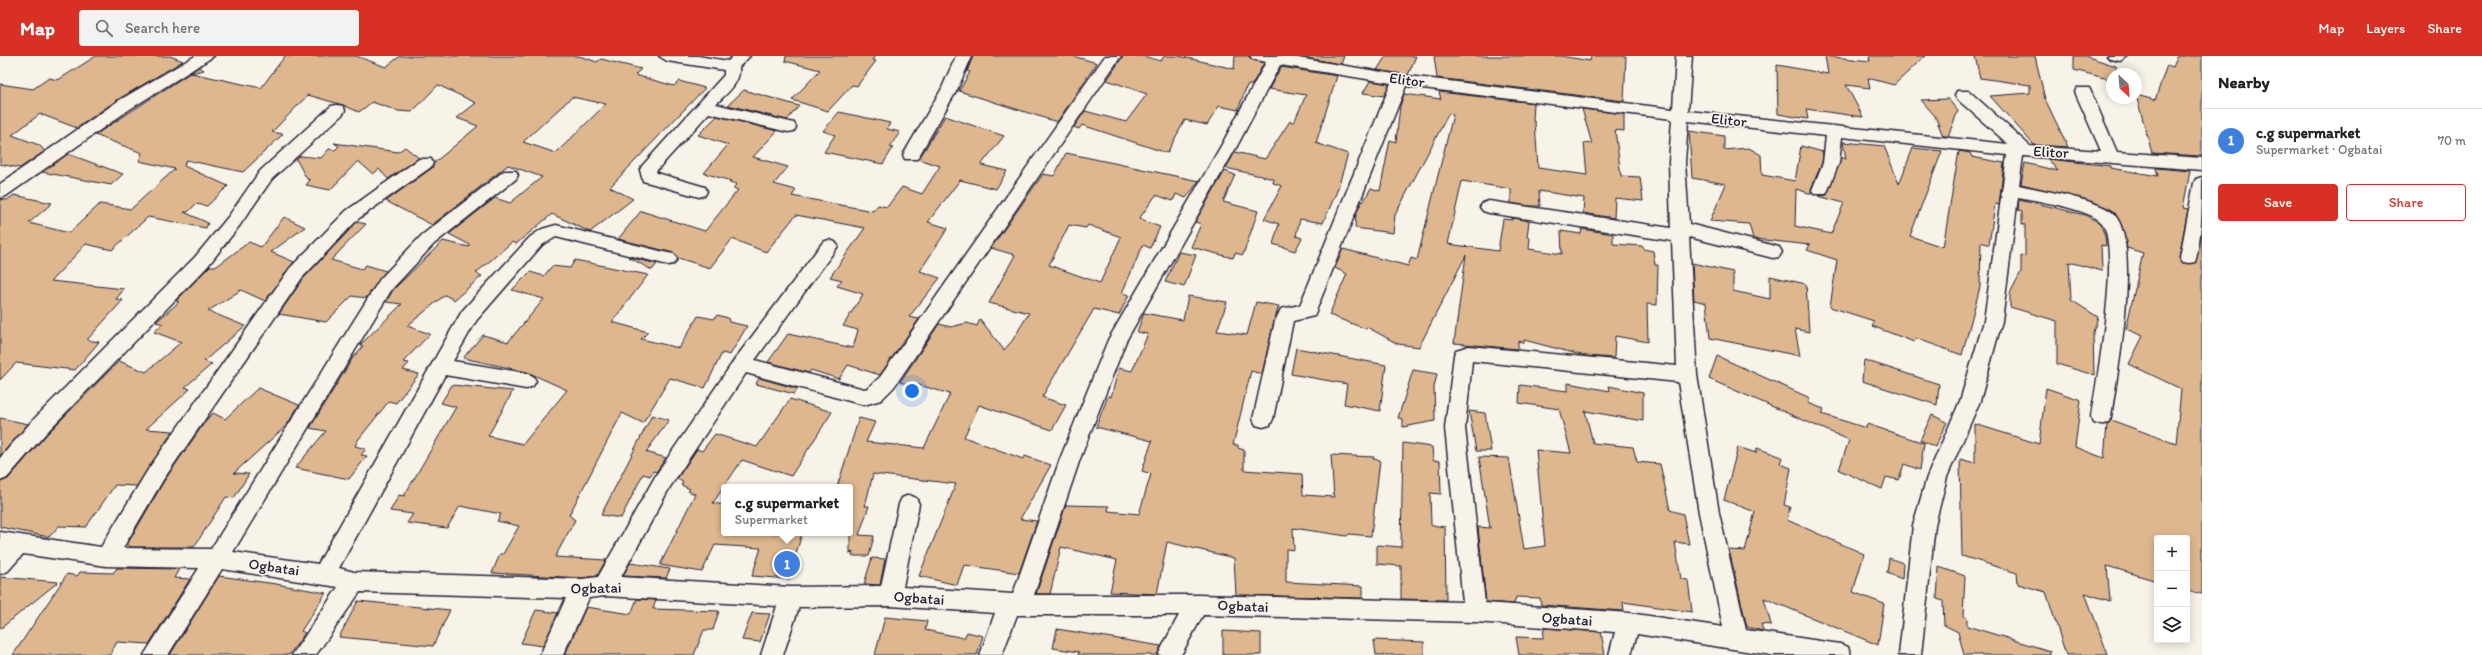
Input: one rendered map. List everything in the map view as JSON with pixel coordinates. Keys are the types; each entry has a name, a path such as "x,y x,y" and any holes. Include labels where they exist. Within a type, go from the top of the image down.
{"street":[{"path":"0,192 118,109 206,56"},
{"path":"667,56 736,61 732,75 728,82 648,170 649,177 699,190"},
{"path":"911,155 950,90 964,56"},
{"path":"742,364 864,397 874,395 887,382 1113,56"},
{"path":"1684,56 1677,162 1687,375 1709,513 1736,639"},
{"path":"2115,56 2120,56"},
{"path":"991,655 1015,605 1117,340 1230,146 1266,58"},
{"name":"Elitor","path":"1266,58 1400,80 1680,115 2021,151 2111,156 2202,164"},
{"path":"1263,419 1284,321 1288,314 1307,311 1400,80"},
{"path":"2083,92 2111,156"},
{"path":"1910,655 1924,524 1937,477 1970,401 1993,321 1999,286 2010,189 2021,151 1963,95"},
{"path":"706,107 788,127"},
{"path":"0,472 39,427 201,262 234,221 266,175 337,110"},
{"path":"1820,190 1831,163 1835,131"},
{"path":"106,556 156,474 253,332 296,274 352,215 426,163"},
{"path":"155,655 217,560 369,308 397,269 510,175"},
{"path":"2189,258 2202,183"},
{"path":"2010,189 2094,210 2108,218 2114,225 2119,249 2118,281 2109,367 2101,417"},
{"path":"1489,207 1680,232 1773,252"},
{"path":"324,574 469,316 536,241 548,233 556,231 668,259"},
{"path":"605,586 663,480 742,364 829,246"},
{"path":"1476,612 1455,428 1463,355 1469,353 1687,375"},
{"path":"441,367 526,381"},
{"path":"890,596 910,504"},
{"path":"0,564 9,543"},
{"name":"Ogbatai","path":"9,543 106,556 217,560 324,574 354,582 582,589 605,586 791,596 890,596 1015,605 1197,605 1476,612 1629,623 1840,655"},
{"path":"303,655 354,582"},
{"path":"551,655 582,589"},
{"path":"772,655 791,596"},
{"path":"1169,655 1197,605"},
{"path":"1620,655 1629,623"}],"building":[{"path":"96,56 170,56 183,61 117,100 77,128 40,114 12,135 39,145 45,151 20,168 0,164 0,84 33,89 49,78 58,80"},
{"path":"285,56 356,56 386,67 400,56 579,56 597,62 601,59 641,69 635,75 674,86 679,81 705,88 610,187 633,199 590,232 552,214 516,244 512,242 476,273 482,276 454,300 445,295 407,326 430,334 403,362 409,363 403,370 419,374 396,403 389,401 358,440 355,446 366,449 361,455 367,456 349,479 295,468 326,431 310,428 352,359 363,346 360,345 402,304 386,302 393,290 443,241 469,247 470,245 449,234 495,198 510,203 542,177 508,165 432,225 386,201 432,168 434,163 478,126 457,118 476,103 438,85 412,112 398,111 372,102 359,112 343,105 308,95 272,132 283,134 243,172 186,160 184,166 228,186 207,206 196,204 188,212 184,212 208,223 206,228 148,217 112,250 86,244 51,281 124,289 116,299 123,300 87,340 99,342 75,370 16,363 0,380 0,199 7,200 14,195 52,203 29,223 69,233 100,204 131,209 175,169 139,161 142,153 95,135 199,67 204,70 191,73 261,88","holes":["572,97 606,104 556,153 523,142"]},
{"path":"786,56 875,56 872,60 876,61 857,86 852,85 828,111 792,100 820,70 785,61"},
{"path":"973,56 1073,56 1097,63 1057,122 959,91 970,72 967,71"},
{"path":"1123,56 1143,56 1161,61 1164,56 1179,56 1234,69 1235,56 1248,56 1253,60 1264,63 1252,85 1247,85 1238,110 1219,106 1207,125 1185,120 1167,153 1082,125 1079,129 1074,127 1085,111 1126,122 1147,94 1107,80"},
{"path":"1295,56 1344,56 1341,64"},
{"path":"1386,56 1416,56 1408,75 1377,70"},
{"path":"1434,56 1561,56 1590,61 1591,56 1626,56 1624,101 1437,78"},
{"path":"1825,56 1870,61 1869,56 1925,56 1894,85 1868,78 1870,88 1846,85 1863,117 1806,109 1808,119 1778,114 1777,65 1828,74"},
{"path":"1975,56 2035,56 2045,99 2068,147 2034,145 1990,96 2030,93 2030,85 1980,78"},
{"path":"2074,56 2085,56 2116,66 2116,68 2106,68 2106,78 2074,70"},
{"path":"2178,56 2202,56 2202,156 2152,153 2138,104 2142,104 2142,97 2155,100 2167,65 2173,67"},
{"path":"1281,67 1337,76 1316,143 1348,154 1337,191 1323,223 1300,219 1296,236 1302,238 1295,251 1273,244 1279,224 1264,219 1282,186 1273,183 1274,179 1226,168 1235,152 1265,159 1290,121 1294,122 1306,95 1269,89"},
{"path":"1370,81 1389,84 1384,96 1363,93"},
{"path":"744,90 799,106 787,120 728,105"},
{"path":"1439,92 1534,103 1533,121 1535,122 1538,168 1587,175 1584,143 1592,144 1582,109 1624,114 1624,131 1615,130 1621,176 1640,177 1643,201 1615,198 1614,218 1583,213 1584,198 1539,191 1540,206 1530,206 1511,203 1511,189 1462,181 1448,244 1498,251 1503,219 1512,220 1512,218 1529,221 1527,237 1530,238 1529,249 1562,254 1561,231 1581,234 1582,229 1613,234 1613,244 1642,246 1644,249 1653,251 1655,265 1658,265 1657,305 1647,304 1648,342 1615,336 1614,358 1585,356 1524,340 1524,343 1518,341 1518,349 1454,343 1466,255 1419,347 1398,344 1367,327 1366,329 1329,315 1347,274 1335,268 1343,249 1408,266 1411,258 1417,260 1453,115 1449,113 1395,215 1393,233 1355,228 1356,214 1362,201 1363,202 1371,188 1380,191 1390,140 1396,142 1400,106 1404,94 1441,99"},
{"path":"1948,99 1958,111 1948,136 1943,136 1935,116 1921,100"},
{"path":"839,112 890,123 887,129 900,132 890,147 893,148 883,164 824,152 835,135 823,131"},
{"path":"717,116 777,131 753,157 788,167 774,184 796,190 792,196 873,211 878,205 887,207 902,187 922,194 940,166 919,159 945,116 1004,136 981,165 1007,171 996,189 960,180 928,222 948,228 920,271 940,278 909,317 919,319 880,375 848,365 839,379 811,370 809,373 768,362 788,334 853,348 858,330 843,326 863,294 837,286 842,280 830,277 865,228 796,215 766,252 732,239 710,268 678,258 674,253 618,239 641,211 705,231 738,190 733,188 737,184 729,182 731,181 704,173 728,145 698,135"},
{"path":"1689,131 1724,136 1724,150 1749,148 1761,155 1762,175 1795,181 1801,146 1823,152 1822,163 1811,189 1812,194 1796,189 1795,226 1831,234 1844,203 1818,196 1827,195 1841,157 1846,159 1843,142 1884,146 1899,184 1913,148 1942,151 1910,236 1943,247 1959,151 1970,153 1972,157 2004,163 1999,205 1995,204 1989,245 1981,242 1980,287 1962,355 1915,338 1914,342 1872,326 1874,321 1830,307 1837,260 1807,250 1810,245 1753,239 1749,224 1710,221 1726,184 1692,178"},
{"path":"334,143 398,152 405,147 419,158 388,179 379,169 373,174 358,161 330,190 306,185 310,180 307,179 296,159 300,156 321,158 329,149 335,150 339,146"},
{"path":"1066,153 1199,181 1186,198 1176,194 1173,201 1156,195 1139,219 1160,227 1150,248 1143,245 1122,293 1129,295 1119,315 1094,309 1042,397 1066,405 1052,430 979,405 964,437 1023,459 1025,456 1051,465 1020,519 1037,521 1019,573 964,565 957,585 919,576 956,484 873,474 865,506 869,506 859,535 874,536 869,556 852,556 853,551 850,554 850,536 853,536 853,484 838,484 859,418 875,422 866,442 924,448 950,394 909,382 907,384 900,382 939,324 951,327 967,323 977,326 980,319 1004,350 1012,341 1029,313 989,303 1015,255 991,248 1043,174 1054,176","holes":["1069,225 1086,228 1088,225 1121,237 1100,283 1049,265"]},
{"path":"68,154 123,174 111,185 42,172"},
{"path":"2048,159 2111,166 2111,168 2158,176 2156,168 2190,171 2183,208 2188,209 2179,257 2183,263 2196,262 2202,229 2202,594 2190,591 2190,535 2154,535 2154,580 2107,566 2110,601 2085,593 2108,655 2066,655 2046,592 2018,584 2017,573 1962,556 1960,459 1975,463 1975,424 2039,444 2046,388 2081,400 2075,447 2104,458 2107,425 2111,420 2176,444 2181,389 2129,364 2143,336 2126,329 2143,253 2127,248 2123,229 2115,213 2108,208 2084,199 2021,184 2025,163 2058,171"},
{"path":"1225,171 1235,175 1223,202 1258,211 1243,255 1235,253 1233,258 1191,247 1201,224 1195,222"},
{"path":"2019,199 2085,215 2100,223 2105,236 2106,246 2101,245 2102,271 2069,262 2071,300 2098,317 2093,332 2094,375 2057,364 2057,321 2010,307 2010,293 2021,272 2021,255 2025,256 2025,225 2022,224 2022,211 2018,210"},
{"path":"284,217 305,227 271,252 294,262 265,301 241,290 208,311 245,326 204,361 212,364 185,387 190,389 146,429 173,431 137,486 115,485 86,527 59,526 49,537 0,527 0,482 8,479 47,434 119,361 146,372 181,342 154,332 163,324 156,322 179,302 176,301 210,266 217,266 249,242 261,247"},
{"path":"357,222 366,224 331,260 362,269 366,265 386,271 366,298 352,296 326,322 279,314 303,279"},
{"path":"1179,252 1196,255 1184,287 1165,282"},
{"path":"628,257 657,264 652,270"},
{"path":"575,260 648,275 612,322 648,332 641,339 679,348 698,316 714,319 717,315 728,318 729,322 747,326 730,355 722,353 705,388 670,378 643,423 622,413 569,515 575,520 555,557 606,560 597,576 582,578 492,573 500,554 503,554 519,526 497,521 501,514 460,506 447,528 407,523 413,514 390,511 399,495 404,496 456,407 441,403 452,385 513,391 488,436 523,444 567,390 527,372 463,358 483,335 508,342 544,299 512,290 530,272 544,276 552,266 570,268"},
{"path":"1692,263 1733,272 1733,291 1770,299 1770,276 1806,284 1809,332 1795,329 1800,356 1710,338 1706,303 1694,300"},
{"path":"1188,296 1227,302 1217,331 1247,335 1256,302 1279,306 1274,321 1262,374 1251,371 1233,445 1238,445 1238,448 1244,450 1244,470 1302,474 1303,495 1334,497 1331,455 1374,457 1373,459 1380,460 1371,536 1349,534 1347,536 1293,528 1294,550 1286,549 1286,582 1363,586 1363,598 1236,595 1234,558 1167,542 1157,594 1110,592 1117,560 1061,547 1050,594 1036,594 1066,505 1109,506 1108,511 1139,514 1151,474 1142,471 1152,441 1096,427 1108,396 1111,397 1119,368 1132,371 1148,334 1137,332 1144,313 1183,320"},
{"path":"1296,348 1386,365 1380,411 1344,404 1347,384 1291,374"},
{"path":"1717,356 1810,398 1808,403 1824,409 1822,414 1866,428 1867,424 1924,443 1920,470 1904,464 1899,480 1886,477 1882,489 1839,470 1849,440 1709,379"},
{"path":"1864,360 1939,384 1937,405 1862,381"},
{"path":"1413,370 1437,374 1434,387 1435,421 1403,427 1403,419 1398,418"},
{"path":"759,378 798,389 794,394 756,384"},
{"path":"1568,383 1610,391 1609,386 1643,393 1643,421 1585,411 1593,443 1633,447 1637,462 1660,464 1670,510 1683,514 1689,544 1675,542 1681,579 1688,580 1692,612 1623,602 1624,611 1541,605 1540,598 1516,597 1514,604 1486,602 1478,527 1490,528 1479,457 1509,458 1524,549 1545,546 1536,450 1571,453 1559,409 1519,403 1520,385 1568,391"},
{"path":"258,388 299,405 287,425 234,473 249,474 234,498 226,497 194,547 132,547 127,545 164,481 207,419 213,413 225,419"},
{"path":"790,399 832,412 791,476 742,460 726,484 721,484 721,491 713,503 721,504 721,536 801,536 789,579 752,576 761,548 715,545 702,572 660,565 695,494 688,491 690,489 681,485 683,482 677,479 697,449 702,451 715,434 757,447"},
{"path":"1469,411 1485,413 1491,451 1476,451"},
{"path":"652,415 669,420 646,452 666,458 656,472 653,471 650,476 643,474 621,518 601,515"},
{"path":"1932,415 1947,422 1935,447 1920,440"},
{"path":"0,418 28,424 0,456"},
{"path":"1403,443 1432,447 1433,460 1440,461 1441,494 1430,493 1431,525 1445,527 1446,600 1401,599 1401,566 1377,564 1377,545 1401,547"},
{"path":"1738,447 1756,453 1757,448 1782,457 1780,464 1791,468 1784,505 1790,507 1787,520 1864,554 1853,592 1884,604 1878,645 1764,598 1771,625 1761,624 1763,631 1747,627 1729,550 1745,551 1755,512 1724,500"},
{"path":"872,558 885,559 880,585 864,584"},
{"path":"1889,558 1903,563 1902,579 1887,573"},
{"path":"630,563 670,569 666,578 623,576"},
{"path":"1939,567 1965,576 1963,616 1967,618 1967,626 2050,651 2050,655 1964,655 1958,632 1944,625 1943,601 1937,599"},
{"path":"117,568 179,569 174,578 190,579 149,644 117,642 110,655 13,655 67,574 77,576 80,572 113,573"},
{"path":"219,576 326,593 301,631 305,633 289,655 170,655"},
{"path":"0,577 58,582 0,629"},
{"path":"637,599 656,600 653,609 719,611 713,630 704,630 694,655 565,655 586,607 631,614"},
{"path":"358,601 450,610 433,646 339,637"},
{"path":"536,610 558,613 543,646 521,643"},
{"path":"752,613 770,614 760,642 742,640"},
{"path":"885,617 927,621 925,630 964,638 967,632 983,636 977,655 875,655"},
{"path":"1544,628 1601,632 1605,655 1519,655 1516,637 1543,638"},
{"path":"1057,629 1161,646 1157,655 1078,655 1079,652 1053,648"},
{"path":"1223,631 1261,633 1261,655 1223,655"},
{"path":"1374,640 1424,642 1424,655 1376,655"}],"place":[{"name":"c.g supermarket","path":"787,564"}]}
